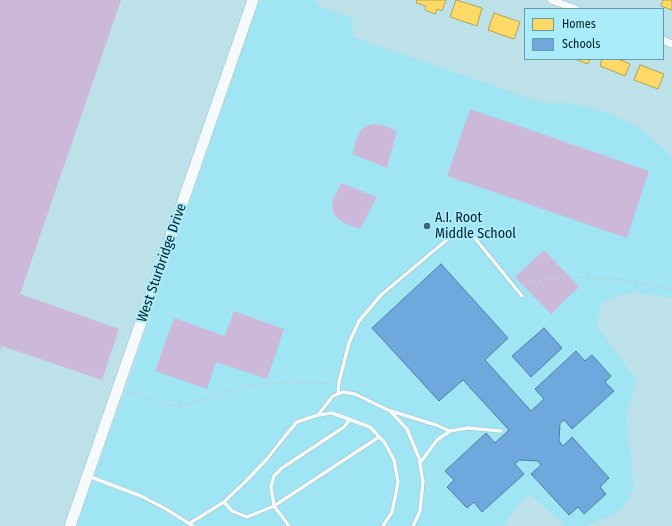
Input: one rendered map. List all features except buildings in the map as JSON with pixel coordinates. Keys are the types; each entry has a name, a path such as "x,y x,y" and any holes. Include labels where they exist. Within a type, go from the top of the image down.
{"street":[{"name":"West Sturbridge Drive","path":"70,526 253,0"},
{"path":"551,0 573,8"}],"lane":[{"path":"338,394 339,382 349,343 359,321 381,295 449,238 458,233 464,233 474,237 522,296"},
{"path":"318,415 333,396 343,392 355,394 390,411 436,425 450,431"},
{"path":"390,411 407,429 419,458 423,482 420,511 414,526"},
{"path":"88,476 140,496 166,509 191,525 224,502 247,480 267,459 297,422 318,415 332,413 370,427 385,443 394,460 398,482 392,512 383,526"},
{"path":"289,526 274,506 271,487 274,476 282,468 344,427 350,419"},
{"path":"420,464 437,440 450,431 468,428 501,431"},
{"path":"224,502 232,511 247,517 274,506 379,437"}],"path":[{"path":"513,286 567,276 626,280 672,289"},
{"path":"118,388 160,404 182,406 234,389 262,384 339,382"}],"shaded area":[{"path":"0,0 121,0 20,294 119,329 102,380 2,346 0,352"},
{"name":"A.I. Root Middle School","path":"259,0 314,0 319,6 353,19 353,37 543,103 567,103 608,113 640,128 666,151 672,161 672,298 636,292 616,296 601,303 597,326 637,381 626,414 634,488 624,505 615,514 586,526 566,526 529,494 519,503 504,526 76,526 122,400"},
{"path":"470,109 649,171 627,238 447,176"},
{"path":"374,124 385,126 397,131 387,168 353,154 356,140 361,130"},
{"path":"341,183 377,197 360,229 344,223 334,215 332,205 333,200"},
{"path":"544,250 579,287 551,314 515,277"},
{"path":"234,311 284,329 267,379 216,362 207,389 155,371 174,318 225,336"}],"place":[{"name":"A.I. Root Middle School","path":"427,226"}]}
